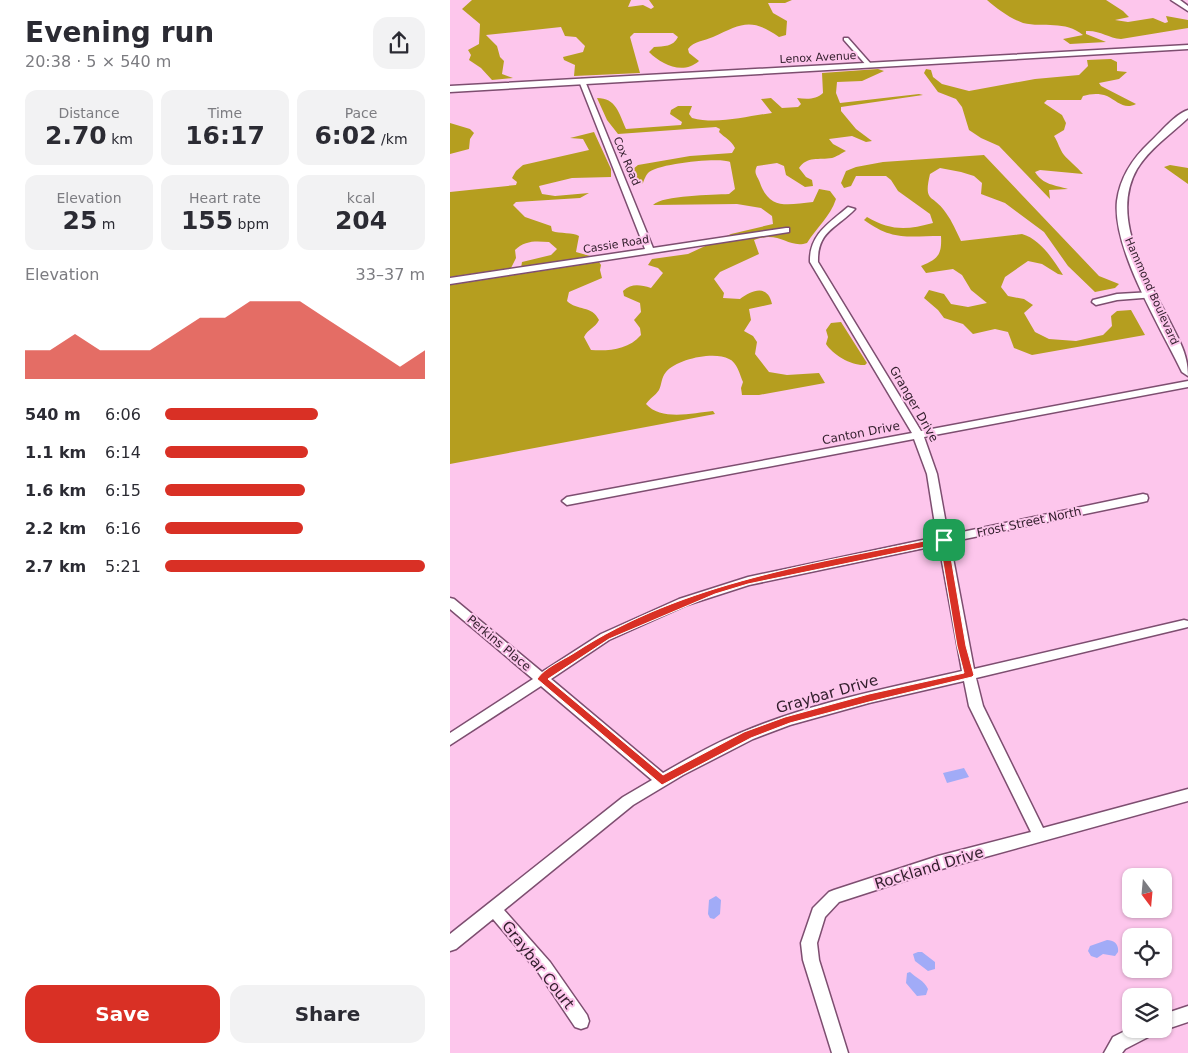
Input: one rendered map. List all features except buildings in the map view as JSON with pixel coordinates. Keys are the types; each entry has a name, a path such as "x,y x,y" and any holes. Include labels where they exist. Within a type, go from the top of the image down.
{"street":[{"path":"1175,0 1188,9"},
{"path":"846,39 869,65"},
{"name":"Lenox Avenue","path":"450,89 1188,47"},
{"name":"Cox Road","path":"582,81 650,250"},
{"name":"Hammond Boulevard","path":"1188,113 1140,159 1127,182 1122,199 1126,236 1188,372"},
{"name":"Granger Drive","path":"851,209 817,239 813,247 814,262 918,434 932,474 962,646 976,706 1040,836"},
{"name":"Cassie Road","path":"450,281 786,230"},
{"path":"1096,302 1117,297 1152,295"},
{"name":"Canton Drive","path":"567,501 1188,384"},
{"name":"Frost Street North","path":"450,740 605,637 712,592 748,581 1143,498"},
{"name":"Perkins Place","path":"450,602 662,780"},
{"name":"Graybar Drive","path":"450,944 495,910 628,801 662,780 748,735 788,720 869,698 1184,624"},
{"name":"Rockland Drive","path":"840,1053 811,960 809,942 818,913 834,897 938,863 1188,795"},
{"name":"Graybar Court","path":"495,910 544,967 581,1021"},
{"path":"1172,1019 1188,1014"},
{"path":"1112,1053 1119,1043 1129,1038"}],"shaded area":[{"path":"472,0 631,0 628,7 643,5 651,9 654,7 649,0 792,0 785,3 768,3 773,13 787,21 786,35 779,37 761,27 753,25 739,26 690,46 688,49 689,53 699,61 686,67 673,67 660,61 649,52 654,47 674,43 678,37 673,33 634,33 630,37 640,73 574,76 575,65 564,60 563,57 583,52 585,46 576,37 565,36 561,27 486,35 497,46 500,57 504,61 502,74 513,78 492,80 481,68 469,60 471,55 468,50 479,44 480,24 462,9"},
{"path":"987,0 1106,0 1129,17 1115,20 1128,22 1153,18 1165,23 1168,22 1166,16 1188,20 1188,28 1121,39 1086,31 1086,34 1106,42 1070,44 1063,39 1083,35 1076,30 1062,26 1023,23 1004,13"},
{"path":"1111,59 1117,62 1117,71 1127,72 1119,79 1099,83 1101,86 1136,104 1132,106 1124,105 1107,96 1098,94 1083,96 1081,100 1047,100 1044,103 1062,115 1066,123 1064,130 1054,136 1064,155 1083,174 1040,170 1035,172 1042,180 1068,189 1049,190 1050,199 999,146 969,130 962,107 956,99 938,92 924,73 926,69 931,70 933,77 942,84 969,91 1035,79 1079,75 1088,66 1087,60"},
{"path":"878,69 884,71 862,81 837,82 836,93 840,103 923,95 841,107 841,111 856,129 872,141 866,142 852,136 829,139 833,144 846,151 832,158 814,159 802,164 799,168 806,177 812,180 813,186 805,187 786,175 784,166 777,163 757,166 756,173 764,192 775,202 788,204 813,202 819,189 830,191 836,199 827,217 807,243 794,244 771,237 754,240 759,254 720,272 714,279 724,293 723,298 740,299 754,291 763,291 770,298 772,304 749,309 751,320 744,331 753,336 757,342 755,354 769,372 787,375 819,373 825,383 759,395 742,395 741,388 743,382 734,363 722,357 705,356 687,360 671,367 663,376 659,390 646,404 660,413 678,415 713,411 715,414 450,464 450,285 599,262 602,278 569,292 567,301 592,312 599,320 584,337 591,350 624,347 641,335 640,328 634,320 641,312 640,303 624,296 623,291 636,285 651,288 663,273 658,268 648,265 652,259 688,254 731,234 773,224 772,216 761,208 737,204 653,205 677,197 729,194 735,189 730,162 714,160 663,167 648,173 643,183 638,185 634,180 633,169 638,165 690,156 732,153 735,148 719,132 720,129 716,127 618,134 607,120 597,98 613,104 619,112 626,129 681,125 682,122 670,114 671,110 678,106 692,106 689,114 692,118 712,121 772,113 761,99 771,98 782,108 798,107 801,104 797,98 814,98 823,93 822,73"},
{"path":"450,123 470,129 474,133 470,139 469,149 450,154"},
{"path":"594,132 611,169 611,177 572,178 539,186 542,194 555,196 589,193 580,198 516,202 513,205 525,217 551,226 552,231 579,236 576,252 590,256 521,268 522,262 551,255 557,249 549,242 531,242 523,244 515,250 516,258 511,268 450,277 450,192 516,185 517,182 512,178 523,165 589,150 583,139 570,138"},
{"path":"984,155 1099,276 1119,284 1115,288 1095,292 1068,266 1044,232 1005,203 981,194 982,183 974,176 940,168 930,174 928,190 930,197 948,216 961,241 1022,234 1035,240 1040,245 1063,275 1042,264 1028,261 1005,277 1001,287 1008,296 1024,299 1033,305 1024,313 1035,332 1049,339 1076,341 1103,335 1112,326 1111,316 1117,311 1131,310 1145,335 1032,355 1014,348 1008,332 995,329 973,334 963,324 944,318 924,298 929,290 944,294 951,304 968,307 987,303 971,290 962,275 953,269 926,273 921,266 931,261 940,252 941,236 901,236 883,231 864,220 867,217 884,225 907,228 933,223 930,214 898,191 886,176 856,176 851,186 844,188 841,183 846,171 856,167 883,162"},
{"path":"1170,165 1188,168 1188,184 1164,167"},
{"path":"841,322 867,363 865,365 854,364 843,359 826,344 828,337 826,330 831,323"}],"water":[{"path":"964,768 969,777 947,783 943,773"},
{"path":"716,896 721,900 720,914 714,919 710,918 708,914 709,900"},
{"path":"1107,940 1117,945 1118,952 1115,956 1103,954 1097,958 1091,956 1088,951 1090,946"},
{"path":"922,952 935,962 935,969 928,971 915,961 913,954"},
{"path":"910,972 926,986 928,989 926,995 917,996 906,983 907,973"}],"route":[{"path":"944,540 962,646 969,675 869,698 788,720 748,735 662,780 542,679 605,637 683,602 748,581 944,540"}]}
